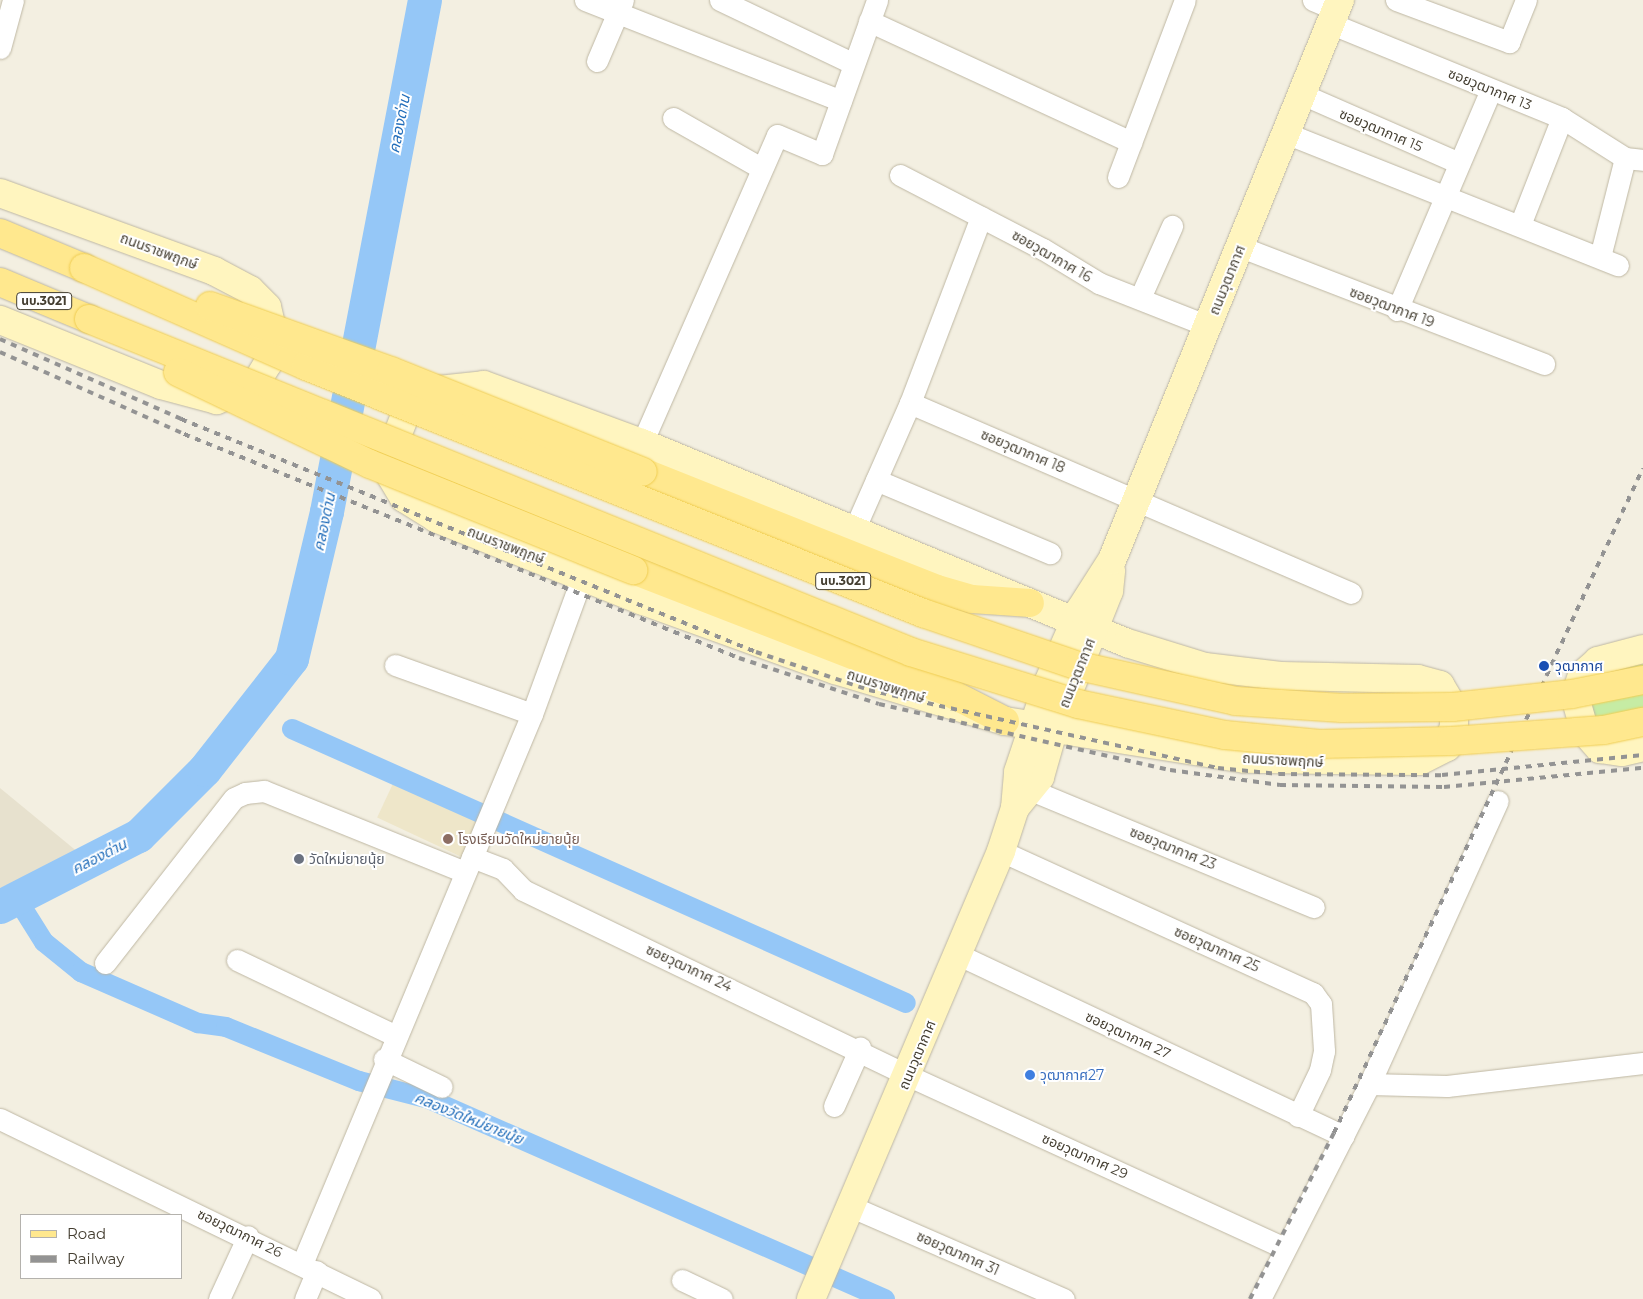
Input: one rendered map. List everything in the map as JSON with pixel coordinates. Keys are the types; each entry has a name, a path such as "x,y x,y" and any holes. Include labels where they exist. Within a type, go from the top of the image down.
{"main road":[{"name":"ถนนวุฒากาศ","path":"820,1278 909,1076 959,956 1026,787 1043,728 1304,95 1330,9"},
{"name":"ถนนราชพฤกษ์","path":"0,193 214,271 250,290 267,307 274,337 268,363 256,383 217,400 144,379 0,320"},
{"name":"นบ.3021","path":"0,233 306,366 914,610 1079,666 1235,701 1342,708 1453,707 1572,694 1643,680"},
{"path":"84,268 303,338 937,589 972,599 1030,603 1076,592 1106,576 1117,629 1127,643"},
{"name":"ถนนราชพฤกษ์","path":"0,282 911,652 1078,704 1225,735 1320,744 1451,741 1604,730 1643,722"},
{"path":"89,319 204,386 319,441 633,570 948,692 1005,721 1016,746 1026,787 1097,734"},
{"name":"ถนนราชพฤกษ์","path":"484,385 642,443 1085,624 1127,643 1205,667 1280,676 1418,679 1440,685 1454,708 1454,726 1447,747 1419,761 1245,759 1097,734 1043,728 1005,721 835,670 583,576 436,518 404,498 390,469 396,432 408,408 429,391 484,385"},
{"path":"1643,649 1598,661 1582,675 1575,697 1582,725 1600,749 1622,752 1643,747"}],"street":[{"path":"585,0 621,6 841,101"},
{"path":"720,0 854,64"},
{"path":"1396,0 1509,42 1526,0"},
{"path":"1118,177 1180,1"},
{"path":"597,61 621,6"},
{"path":"642,443 777,134 822,154 854,64 869,7 1131,142"},
{"name":"ซอยวุฒากาศ 13","path":"1330,9 1491,90 1562,118 1638,158"},
{"path":"0,48 7,10"},
{"path":"1397,310 1491,90"},
{"name":"ซอยวุฒากาศ 15","path":"1304,95 1459,163"},
{"path":"672,118 762,168"},
{"path":"1520,225 1562,118"},
{"path":"1288,134 1609,261 1638,158"},
{"name":"ซอยวุฒากาศ 16","path":"900,175 981,217 1099,283 1208,326"},
{"path":"854,530 910,403 981,217"},
{"path":"1140,298 1172,226"},
{"name":"ซอยวุฒากาศ 19","path":"1241,247 1397,310 1544,364"},
{"name":"ซอยวุฒากาศ 18","path":"910,403 1137,498 1351,592"},
{"path":"876,480 1050,553"},
{"path":"304,1299 309,1268 377,1075 532,714 583,576"},
{"path":"395,665 532,714"},
{"name":"ซอยวุฒากาศ 23","path":"1026,787 1314,906"},
{"name":"ซอยวุฒากาศ 24","path":"105,963 234,798 246,793 264,791 468,864 503,869 523,890 860,1048 909,1076"},
{"path":"1260,1299 1284,1248 1369,1084 1498,801"},
{"name":"ซอยวุฒากาศ 25","path":"1001,851 1313,993 1321,1004 1324,1052 1320,1070 1298,1116"},
{"name":"ซอยวุฒากาศ 27","path":"959,956 1343,1136"},
{"path":"238,960 394,1035"},
{"path":"834,1106 860,1048"},
{"path":"1369,1084 1447,1086 1643,1063"},
{"path":"377,1075 442,1087"},
{"name":"ซอยวุฒากาศ 29","path":"909,1076 1284,1248"},
{"name":"ซอยวุฒากาศ 26","path":"0,1119 248,1236 371,1299"},
{"name":"ซอยวุฒากาศ 31","path":"852,1207 1064,1299"},
{"path":"219,1299 248,1236"},
{"path":"682,1280 722,1299"}],"shaded area":[{"name":"โรงเรียนวัดใหม่ยายนุ้ย","path":"397,775 486,816 466,859 377,818"},
{"path":"0,788 79,853 0,888"}],"green space":[{"path":"1643,664 1643,737 1590,718 1592,681 1610,668"}],"waterway":[{"name":"คลองด่าน","path":"0,907 139,836 205,770 292,659 327,512 425,0"},
{"path":"292,729 906,1003"},
{"name":"คลองวัดใหม่ยายนุ้ย","path":"17,899 44,942 81,972 198,1023 226,1027 359,1081 429,1099 885,1299"}],"railway":[{"path":"0,339 181,419 756,652 869,690 1218,768 1279,774 1442,775 1643,755"},
{"path":"0,352 184,434 739,658 879,704 1170,770 1280,785 1444,787 1643,768"},
{"path":"1250,1299 1334,1133 1643,468"}],"place":[{"name":"วุฒากาศ","path":"1544,666"},
{"name":"โรงเรียนวัดใหม่ยายนุ้ย","path":"448,839"},
{"name":"วัดใหม่ยายนุ้ย","path":"299,859"},
{"name":"วุฒากาศ27","path":"1030,1075"}]}
